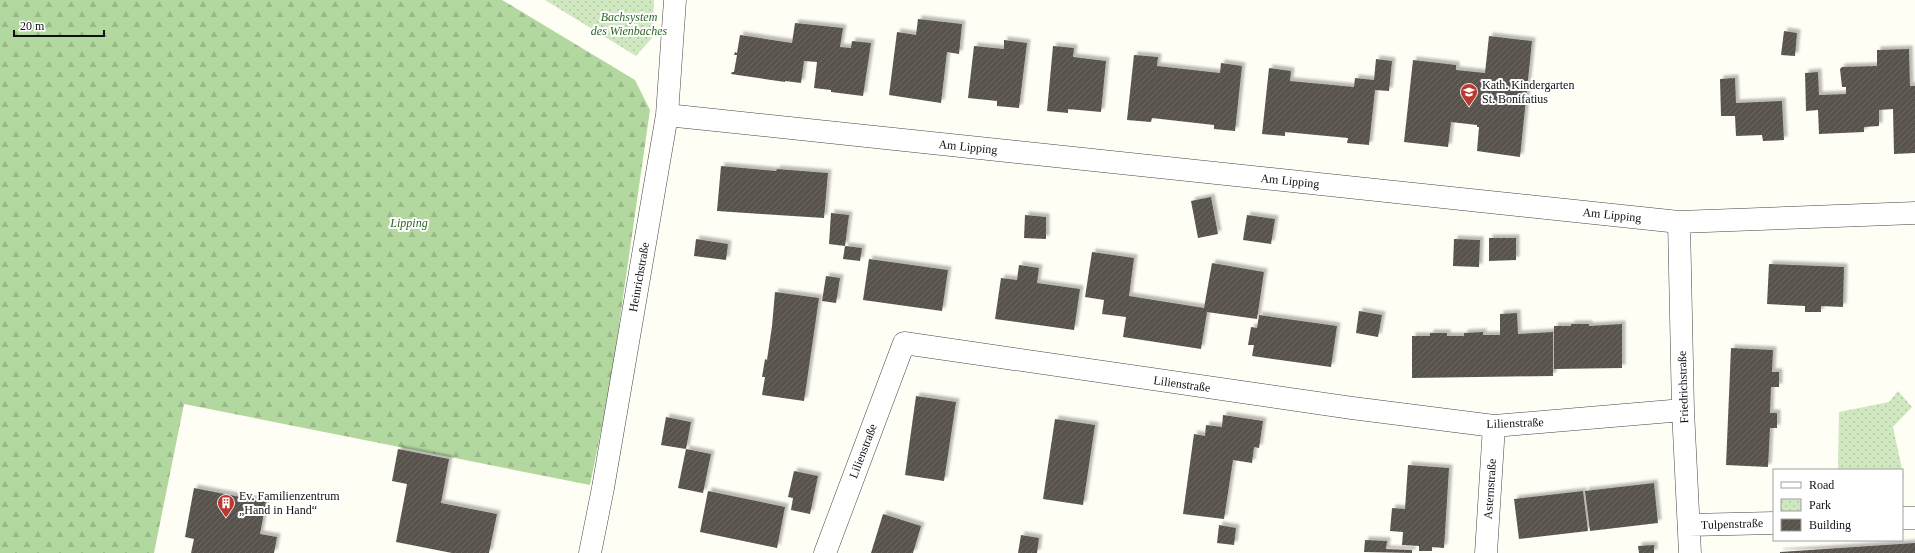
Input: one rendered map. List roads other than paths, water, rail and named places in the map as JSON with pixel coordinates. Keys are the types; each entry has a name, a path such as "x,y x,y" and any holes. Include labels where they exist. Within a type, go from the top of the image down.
{"street":[{"name":"Heinrichstraße","path":"590,553 605,480 667,115 675,0"},
{"name":"Am Lipping","path":"667,115 1679,222 1915,212"},
{"name":"Friedrichstraße","path":"1679,222 1683,410 1690,553"},
{"name":"Lilienstraße","path":"825,553 904,343 1344,407 1494,426 1683,410"},
{"name":"Asternstraße","path":"1486,553 1494,426"},
{"path":"1903,518 1915,518"},
{"name":"Tulpenstraße","path":"1689,525 1773,523"}],"place":[{"name":"Kath. Kindergarten St. Bonifatius","path":"1469,107"},
{"name":"Ev. Familienzentrum „Hand in Hand“","path":"226,518"}],"park label":[{"name":"Bachsystem des Wienbaches","path":"629,24"},
{"name":"Lipping","path":"409,223"}]}
